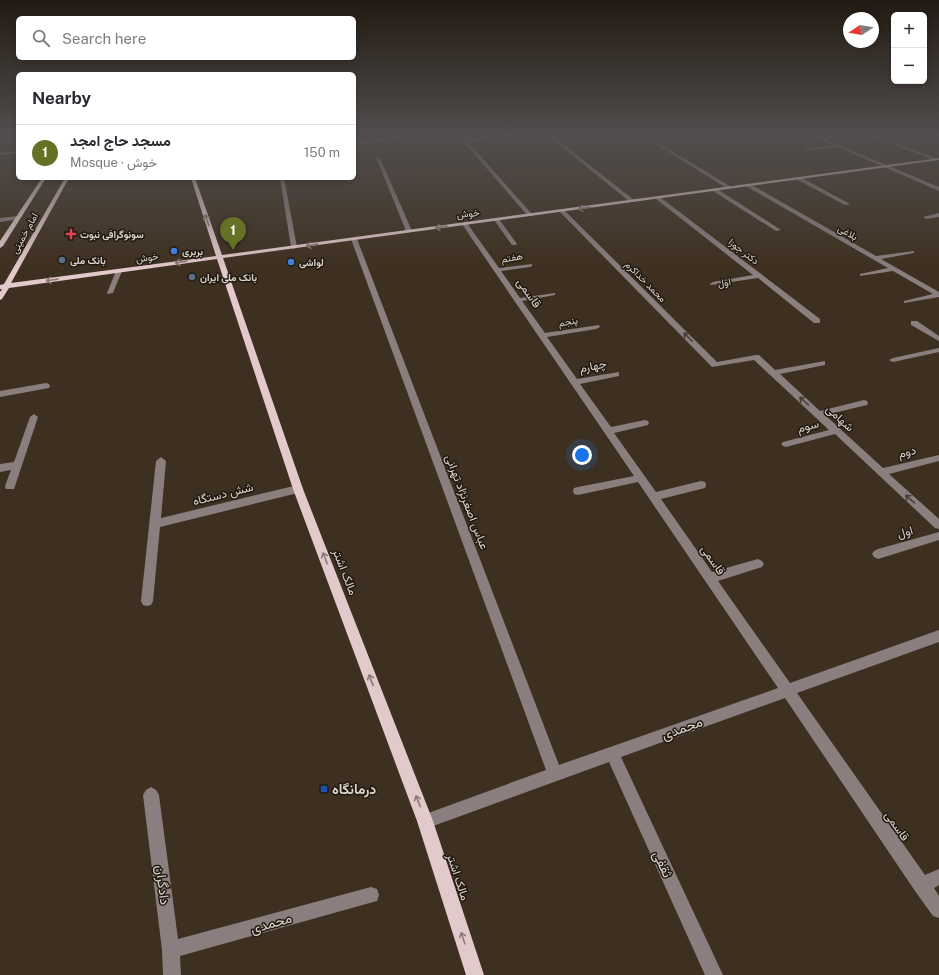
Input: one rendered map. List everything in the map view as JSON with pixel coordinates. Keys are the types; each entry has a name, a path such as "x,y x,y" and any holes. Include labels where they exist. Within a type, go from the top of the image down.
{"main road":[{"name":"امام خمینی","path":"0,246 43,180"},
{"name":"امام خمینی","path":"0,298 3,287 65,180"},
{"name":"مالک اشتر","path":"194,180 298,489 425,821 475,975"},
{"name":"خوش","path":"3,287 787,180"}],"street":[{"path":"282,180 294,247"},
{"path":"387,180 409,232"},
{"path":"499,180 530,215"},
{"path":"605,180 632,201"},
{"path":"716,180 730,188"},
{"path":"801,180 847,204"},
{"path":"917,180 939,189"},
{"name":"بلاغی","path":"748,185 939,295"},
{"path":"715,190 778,230"},
{"name":"دکتر جوزا","path":"658,198 817,321"},
{"name":"محمد خداکرم","path":"562,211 715,365"},
{"path":"926,217 939,215"},
{"path":"0,220 18,218"},
{"path":"497,220 514,244"},
{"name":"قاسمی","path":"465,224 939,910"},
{"name":"عباس اصغرنژاد تهرانی","path":"354,239 555,774"},
{"path":"876,258 912,252"},
{"name":"هفتم","path":"497,270 530,265"},
{"path":"862,275 894,269"},
{"path":"110,293 119,271"},
{"name":"اول","path":"713,284 759,276"},
{"path":"518,300 553,294"},
{"path":"906,302 939,295"},
{"path":"914,323 937,336"},
{"name":"پنجم","path":"543,336 596,327"},
{"path":"893,360 939,350"},
{"name":"شهامی","path":"715,365 756,357 939,525"},
{"path":"773,373 822,363"},
{"name":"چهارم","path":"575,382 616,374"},
{"path":"0,394 46,386"},
{"path":"818,414 864,403"},
{"path":"10,486 34,417"},
{"path":"608,431 645,423"},
{"name":"سوم","path":"786,444 836,431"},
{"name":"دوم","path":"881,472 939,458"},
{"path":"147,601 161,461"},
{"path":"0,468 17,465"},
{"path":"578,491 641,478"},
{"path":"654,497 701,485"},
{"name":"شش دستگاه","path":"154,524 298,489"},
{"name":"اول","path":"878,554 939,536"},
{"path":"710,578 758,564"},
{"name":"محمدی","path":"425,821 939,636"},
{"name":"ثقفی","path":"612,753 714,975"},
{"name":"دادگران","path":"151,795 171,950 172,975"},
{"path":"921,885 939,877"},
{"name":"محمدی","path":"171,950 371,895"}],"place":[{"name":"سونوگرافی نبوت","path":"71,234"},
{"name":"مسجد حاج امجد","path":"233,250"},
{"name":"بربری","path":"174,251"},
{"name":"بانک ملی","path":"62,260"},
{"name":"لواشی","path":"291,262"},
{"name":"بانک ملی ایران","path":"192,277"},
{"name":"درمانگاه","path":"324,789"}]}
